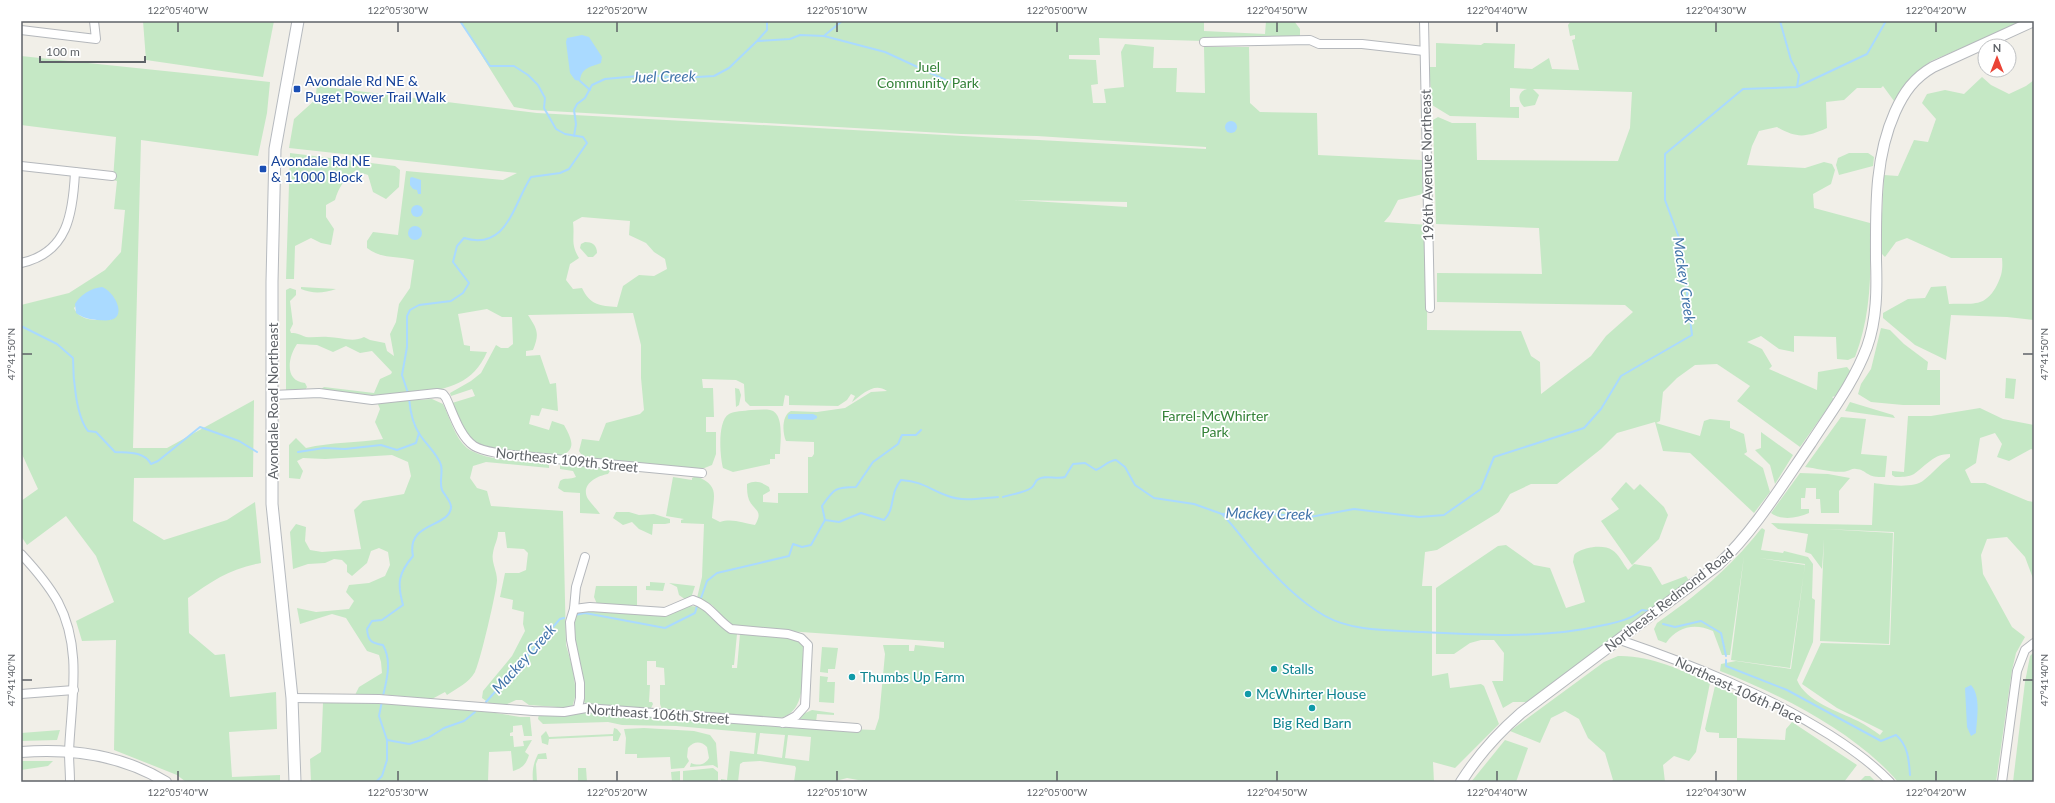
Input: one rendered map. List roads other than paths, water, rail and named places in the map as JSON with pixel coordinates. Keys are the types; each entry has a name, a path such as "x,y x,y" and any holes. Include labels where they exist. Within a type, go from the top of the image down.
{"main road":[{"name":"Avondale Road Northeast","path":"295,782 292,698 273,516 272,395 275,149 298,21"}],"street":[{"path":"21,30 96,39 94,21"},
{"name":"196th Avenue Northeast","path":"1424,21 1430,308"},
{"name":"Northeast Redmond Road","path":"1462,782 1481,753 1502,730 1521,713 1718,565 1740,542 1778,491 1847,388 1860,364 1873,324 1877,288 1877,204 1882,151 1890,124 1900,100 1910,85 1920,74 1932,66 2034,21"},
{"path":"1204,42 1310,40 1319,44 1362,44 1424,51"},
{"path":"21,166 112,176"},
{"path":"21,263 38,257 56,243 63,235 70,216 75,172"},
{"name":"Northeast 109th Street","path":"272,395 319,393 372,400 403,398 437,393 443,394 466,439 474,446 485,450 509,455 702,473"},
{"path":"21,554 47,584 58,602 65,618 72,642 74,690 69,752 70,782"},
{"path":"578,708 580,683 570,630 576,587 585,557"},
{"path":"574,609 590,607 665,612 693,600 703,603 723,624 731,629 788,634 801,638 808,645 805,706 796,716 783,723"},
{"name":"Northeast 106th Place","path":"1620,640 1714,676 1787,710 1868,761 1890,782"},
{"path":"2002,782 2020,661 2025,650 2034,643"},
{"path":"21,694 74,690"},
{"name":"Northeast 106th Street","path":"292,698 379,699 533,711 564,712 578,708 857,728"},
{"path":"21,752 69,752 102,756 127,763 166,782"}],"water":[{"path":"582,35 589,37 602,57 601,63 590,67 582,73 580,81 575,80 570,73 566,42 567,38"},
{"path":"1233,121 1236,122 1236,132 1229,133 1226,132 1225,125 1226,122"},
{"path":"412,177 421,180 421,194 418,194 417,190 413,189 410,185 410,178"},
{"path":"415,205 419,205 423,211 419,217 415,217 411,213 411,209"},
{"path":"415,226 420,228 422,233 420,238 415,240 410,238 408,233 410,228"},
{"path":"102,287 107,289 115,298 119,309 115,318 108,320 97,320 86,318 76,313 75,304 83,295 90,290"},
{"path":"813,414 817,416 817,418 813,420 788,419 788,415"},
{"path":"1971,685 1976,695 1978,708 1976,733 1971,736 1967,727 1965,688"}],"waterway":[{"path":"408,393 402,375 407,347 407,316 410,310 419,305 451,301 463,293 469,283 453,262 457,246 464,238 478,240 490,238 499,232 507,223 531,177 560,173 569,169 587,143 583,137 565,134 556,129 544,108 545,98 538,85 528,75 514,66 490,66 460,21"},
{"name":"Juel Creek","path":"574,136 576,124 574,110 577,104 585,98 592,85 605,79 649,75 680,78 714,76 729,68 757,41 767,30 767,21"},
{"path":"825,35 842,21"},
{"path":"1780,21 1791,60 1799,75 1797,87"},
{"name":"Mackey Creek","path":"1003,497 1028,490 1037,480 1043,477 1065,477 1073,464 1085,463 1096,470 1116,460 1125,467 1135,485 1154,498 1194,504 1222,514 1250,512 1310,517 1354,509 1419,517 1444,515 1481,489 1494,457 1584,428 1601,409 1621,376 1692,335 1681,243 1665,200 1665,154 1743,89 1797,87 1867,54 1886,21"},
{"path":"758,41 790,39 800,35 824,36 885,52 950,82"},
{"path":"580,81 590,90"},
{"path":"21,326 57,344 73,358 76,396 84,424 88,431 96,432 115,452 140,455 151,464 158,461 200,427 239,441 257,452"},
{"path":"383,696 388,670 386,651 383,645 369,639 367,629 372,621 382,620 403,605 400,591 400,579 404,568 413,556 412,545 421,531 443,519 451,508 441,487 441,465 437,457 415,427 409,398"},
{"path":"825,520 822,506 832,493 839,489 856,487 873,462 898,444 902,435 916,435 921,430"},
{"path":"298,452 324,448 345,449 381,445 397,450 416,443 419,433"},
{"name":"Mackey Creek","path":"701,598 707,581 717,573 789,556 793,544 802,547 811,545 825,520 839,522 861,513 884,520 890,511 895,490 901,480 916,482 954,498 973,499 998,497"},
{"path":"1222,514 1254,553 1298,597 1325,616 1360,628 1491,635 1537,634 1582,629 1619,622 1642,610 1648,611"},
{"name":"Mackey Creek","path":"575,615 585,613 665,628 695,613 697,606"},
{"name":"Mackey Creek","path":"486,702 560,619 564,618"},
{"path":"1663,624 1675,627 1701,621 1721,633 1726,656"},
{"path":"1726,660 1726,666 1787,690 1881,741 1896,735 1903,743 1905,748 1910,775"},
{"name":"Mackey Creek","path":"376,782 382,776 387,760 387,740 379,716 382,701"},
{"name":"Mackey Creek","path":"387,740 409,744 428,738 444,728 464,721 475,712"}],"place":[{"name":"Avondale Rd NE & Puget Power Trail Walk","path":"297,89"},
{"name":"Avondale Rd NE & 11000 Block","path":"263,169"},
{"name":"Stalls","path":"1274,669"},
{"name":"Thumbs Up Farm","path":"852,677"},
{"name":"McWhirter House","path":"1248,694"},
{"name":"Big Red Barn","path":"1312,708"}],"park label":[{"name":"Juel Community Park","path":"928,76"},
{"name":"Farrel-McWhirter Park","path":"1215,424"}]}
